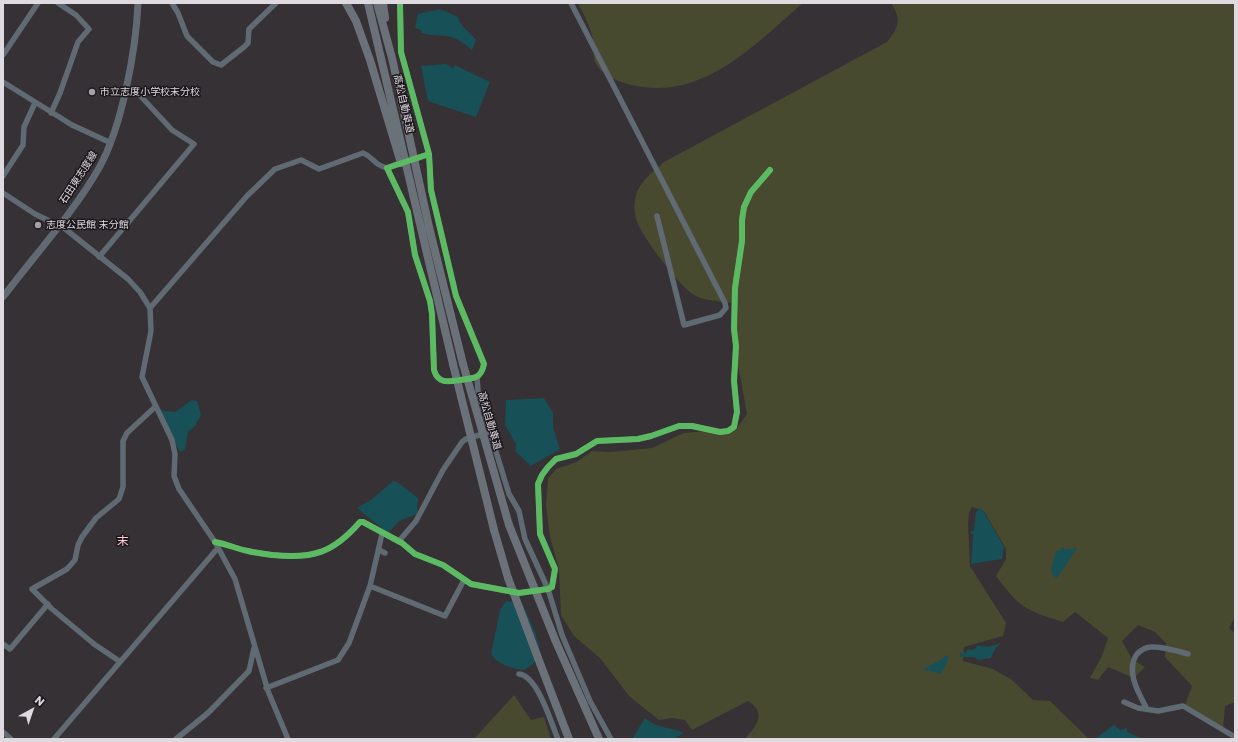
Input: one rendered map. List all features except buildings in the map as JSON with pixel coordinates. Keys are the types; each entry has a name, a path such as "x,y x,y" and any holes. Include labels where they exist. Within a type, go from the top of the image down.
{"highway":[{"path":"346,3 356,21 387,119 403,145"},
{"name":"高松自動車道","path":"368,3 403,145 509,525 556,642 599,739"},
{"name":"高松自動車道","path":"377,3 392,58 404,117 403,145 420,227 494,530 508,578 569,739"},
{"path":"383,3 392,58"}],"main road":[{"name":"石田東志度線","path":"3,297 6,287 82,195 99,167 111,143 124,95 137,21 138,3"}],"street":[{"path":"3,55 38,3"},
{"path":"51,113 60,93 78,42 89,29 76,15 58,3"},
{"path":"172,3 178,13 187,36 212,62 221,65 248,43 249,29 276,3"},
{"path":"387,168 408,212 416,260 430,301 432,314 434,370 436,377 442,381 448,382 477,377 482,372 484,364 456,296 431,190 429,154 401,52 400,3"},
{"path":"571,3 725,302 726,308 720,315 684,325 657,216"},
{"path":"3,82 72,125 111,143"},
{"path":"99,257 194,144 172,130 136,90 124,95"},
{"path":"3,176 23,145 24,127 35,103"},
{"path":"150,308 241,202 275,169 301,160 319,169 363,153 369,156 374,163 387,168 397,164"},
{"path":"419,158 429,154"},
{"path":"541,590 552,587 555,578 555,569 540,534 538,484 542,474 556,460 576,454 597,441 638,439 652,436 679,426 692,426 720,432 728,431 734,427 737,412 734,380 736,346 734,329 735,288 742,241 742,220 744,206 751,192 770,170"},
{"path":"3,193 35,214 58,225 128,279 140,292 150,308 152,331 142,376 155,407 174,445 174,476 179,489 215,542 217,549 235,579 266,688 288,739"},
{"path":"477,377 478,391 490,432 509,494 519,511 525,539 548,589 562,635 590,701 611,739"},
{"path":"119,661 94,644 32,589 67,569 75,560 78,545 82,537 96,518 119,499 123,487 123,441 127,433 155,407"},
{"path":"399,541 416,521 443,470 462,442 466,439 490,432"},
{"path":"215,542 249,552 304,556 327,550 348,536 360,522 363,522 382,534 399,541 415,554 443,565 464,580 478,586 519,593 528,592"},
{"path":"266,688 338,660 349,643 370,586 382,534"},
{"path":"54,739 119,661 217,549"},
{"path":"379,550 385,553"},
{"path":"370,586 445,616 464,580"},
{"path":"3,644 10,649 48,604"},
{"path":"176,739 208,713 249,671 254,646"},
{"path":"1147,709 1141,700 1135,684 1132,661 1140,651 1149,647 1188,654"},
{"path":"519,674 525,675 530,679 546,708 558,739"},
{"path":"1124,702 1138,708 1158,711 1183,706 1235,737"},
{"path":"3,732 12,739"}],"green space":[{"path":"578,3 803,3 748,51 728,65 707,76 685,84 661,88 626,84 611,78 602,72 595,61 592,34"},
{"path":"891,3 1235,3 1235,617 1229,628 1235,633 1235,702 1225,706 1223,729 1184,708 1192,686 1165,657 1166,643 1155,632 1138,625 1122,641 1132,659 1145,667 1134,678 1108,667 1098,680 1090,678 1102,656 1108,638 1075,612 1063,622 1031,611 1011,595 996,576 1006,559 1006,549 984,511 972,507 969,513 968,524 970,566 1006,623 1003,636 964,647 963,661 993,669 1012,680 1033,700 1050,701 1089,739 745,739 756,724 759,715 754,706 748,701 692,730 685,720 672,718 659,720 629,696 600,658 574,636 561,615 559,569 550,537 546,505 548,479 556,469 577,462 592,451 611,452 652,448 684,433 737,428 747,414 736,354 732,303 695,296 677,280 644,236 639,226 635,213 636,195 638,190 648,177 664,162 887,42 898,23 897,14"},
{"path":"514,695 531,720 544,717 551,739 474,739"}],"water":[{"path":"440,9 458,17 463,26 476,40 472,50 453,37 421,33 421,30 415,28 418,14"},
{"path":"446,64 453,68 455,65 490,82 476,117 428,101 421,66"},
{"path":"544,398 553,413 553,427 560,449 531,466 516,452 516,444 505,425 506,400"},
{"path":"192,400 197,401 201,415 195,426 188,432 185,449 180,452 157,410 175,412"},
{"path":"393,481 397,482 418,498 417,514 399,521 388,533 357,508 371,500"},
{"path":"981,507 1004,547 1002,559 971,564 973,535 970,532 974,530 976,512"},
{"path":"1062,547 1066,550 1068,548 1072,550 1075,547 1077,548 1057,578 1053,576 1051,570 1056,551 1060,551"},
{"path":"506,601 522,603 535,632 541,654 533,664 524,670 510,667 501,663 491,654 500,610"},
{"path":"1001,643 995,649 991,658 978,660 974,657 960,657 960,653 965,653 968,649 972,650 976,648 977,645 988,647"},
{"path":"948,655 948,661 941,674 923,669 944,658 944,656"},
{"path":"645,718 660,726 684,733 674,739 632,739"},
{"path":"1114,725 1120,730 1127,728 1127,732 1143,739 1096,738"}],"cycle path":[{"path":"400,3 401,52 429,154 431,190 456,296 484,364 478,376 470,379 444,381 438,378 434,370 432,314 430,301 415,255 408,212 387,168 429,154"},
{"path":"215,542 254,552 300,556 321,552 331,547 341,541 360,522 363,522 402,543 415,554 443,565 471,584 519,593 548,589 552,587 555,569 540,534 538,484 542,475 556,459 576,454 597,441 638,439 679,426 692,426 720,432 728,431 734,427 737,412 734,381 736,346 734,329 735,288 742,241 742,220 744,207 751,192 770,170"}],"place":[{"name":"市立志度小学校末分校","path":"92,92"},
{"name":"志度公民館 末分館","path":"38,225"}],"district":[{"name":"末","path":"123,542"}]}
